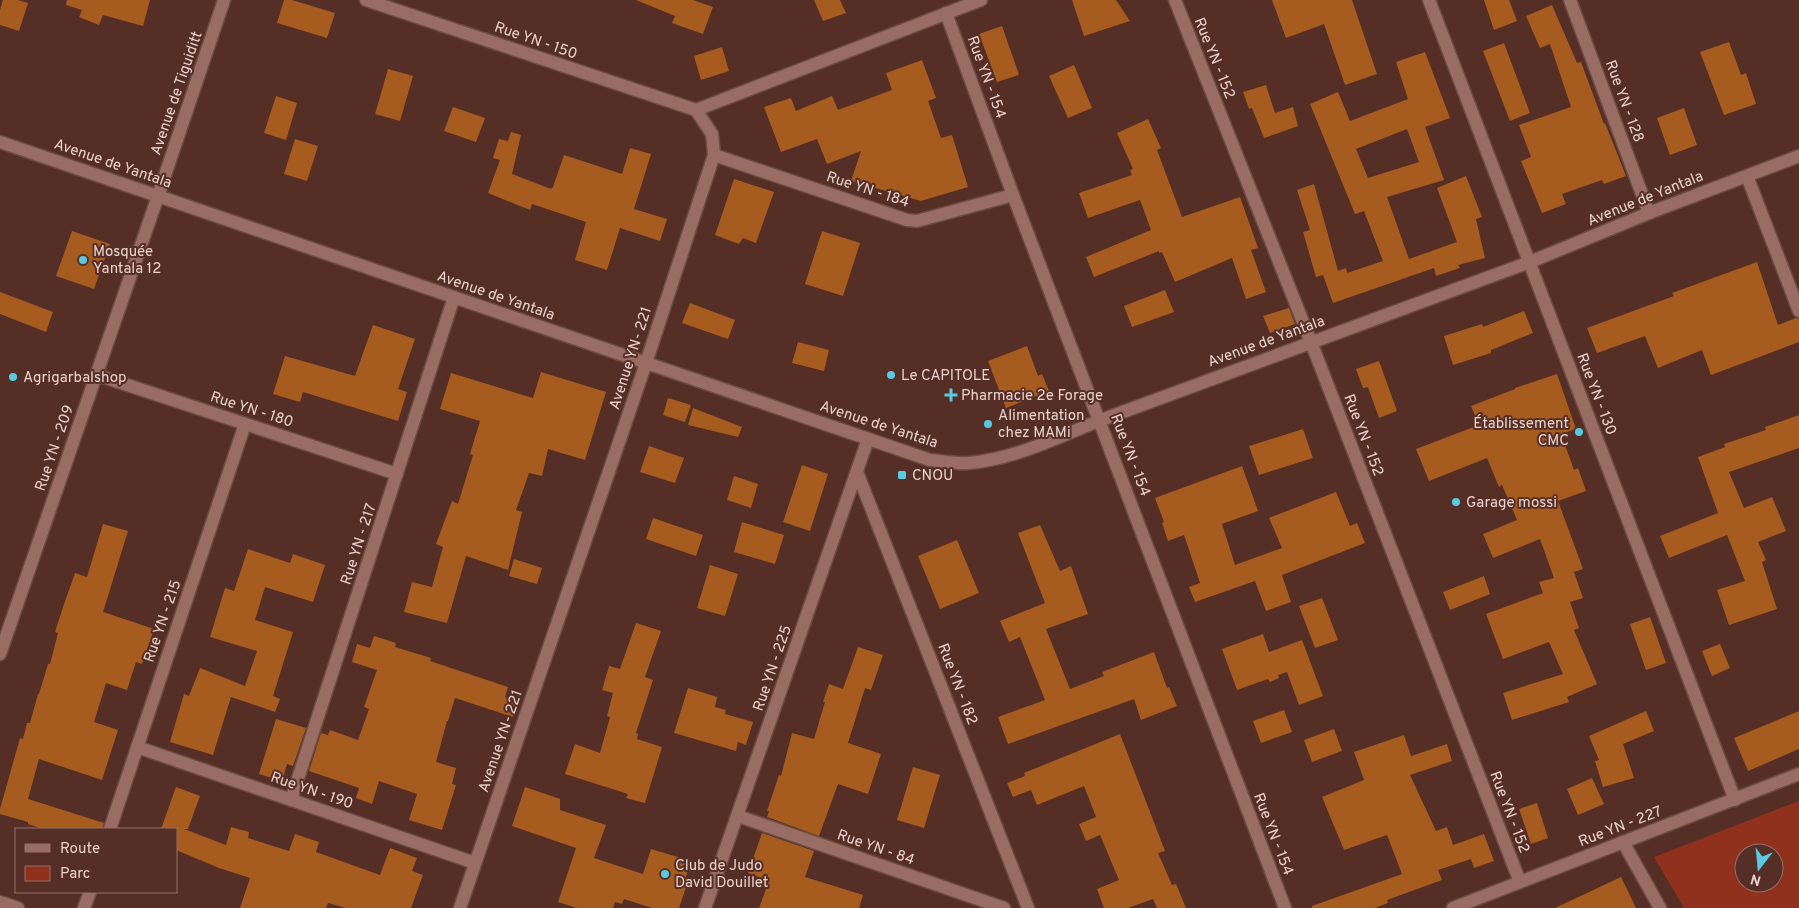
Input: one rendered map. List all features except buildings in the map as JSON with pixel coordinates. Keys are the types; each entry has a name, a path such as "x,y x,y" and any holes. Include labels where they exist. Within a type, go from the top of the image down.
{"street":[{"name":"Avenue de Tiguiditt","path":"158,196 224,0"},
{"name":"Rue YN - 150","path":"366,0 696,110"},
{"path":"696,110 981,0"},
{"name":"Rue YN - 152","path":"1175,0 1311,342 1520,882"},
{"name":"Rue YN - 130","path":"1429,0 1735,800"},
{"name":"Rue YN - 128","path":"1570,0 1649,213"},
{"name":"Rue YN - 154","path":"946,13 1285,908"},
{"name":"Avenue YN- 221","path":"462,907 475,863 646,363 714,156 712,134 696,110"},
{"name":"Avenue de Yantala","path":"0,142 930,460 968,463 1000,457 1034,447 1100,420 1530,262 1649,213 1799,156"},
{"name":"Rue YN - 184","path":"714,156 907,220 917,221 1014,195"},
{"path":"1748,176 1799,311"},
{"name":"Rue YN - 209","path":"0,654 158,196"},
{"name":"Rue YN - 217","path":"291,800 454,297"},
{"name":"Rue YN - 180","path":"96,376 398,474"},
{"name":"Rue YN - 215","path":"110,828 246,424"},
{"name":"Rue YN - 225","path":"705,908 868,439"},
{"name":"Rue YN - 182","path":"857,472 1028,908"},
{"name":"Rue YN - 190","path":"138,747 475,863"},
{"name":"Rue YN - 227","path":"1453,908 1799,774"},
{"name":"Rue YN - 84","path":"738,816 1004,908"},
{"path":"1623,842 1660,908"},
{"path":"84,908 90,893"},
{"path":"0,902 18,908"}],"green space":[{"path":"1799,801 1799,908 1684,908 1654,857"}],"place":[{"name":"Mosquée Yantala 12","path":"83,260"},
{"name":"Le CAPITOLE","path":"891,375"},
{"name":"Agrigarbalshop","path":"13,377"},
{"name":"Pharmacie 2e Forage","path":"951,395"},
{"name":"Alimentation chez MAMi","path":"988,424"},
{"name":"Établissement CMC","path":"1579,432"},
{"name":"CNOU","path":"902,475"},
{"name":"Garage mossi","path":"1456,502"},
{"name":"Club de Judo David Douillet","path":"665,874"}]}
